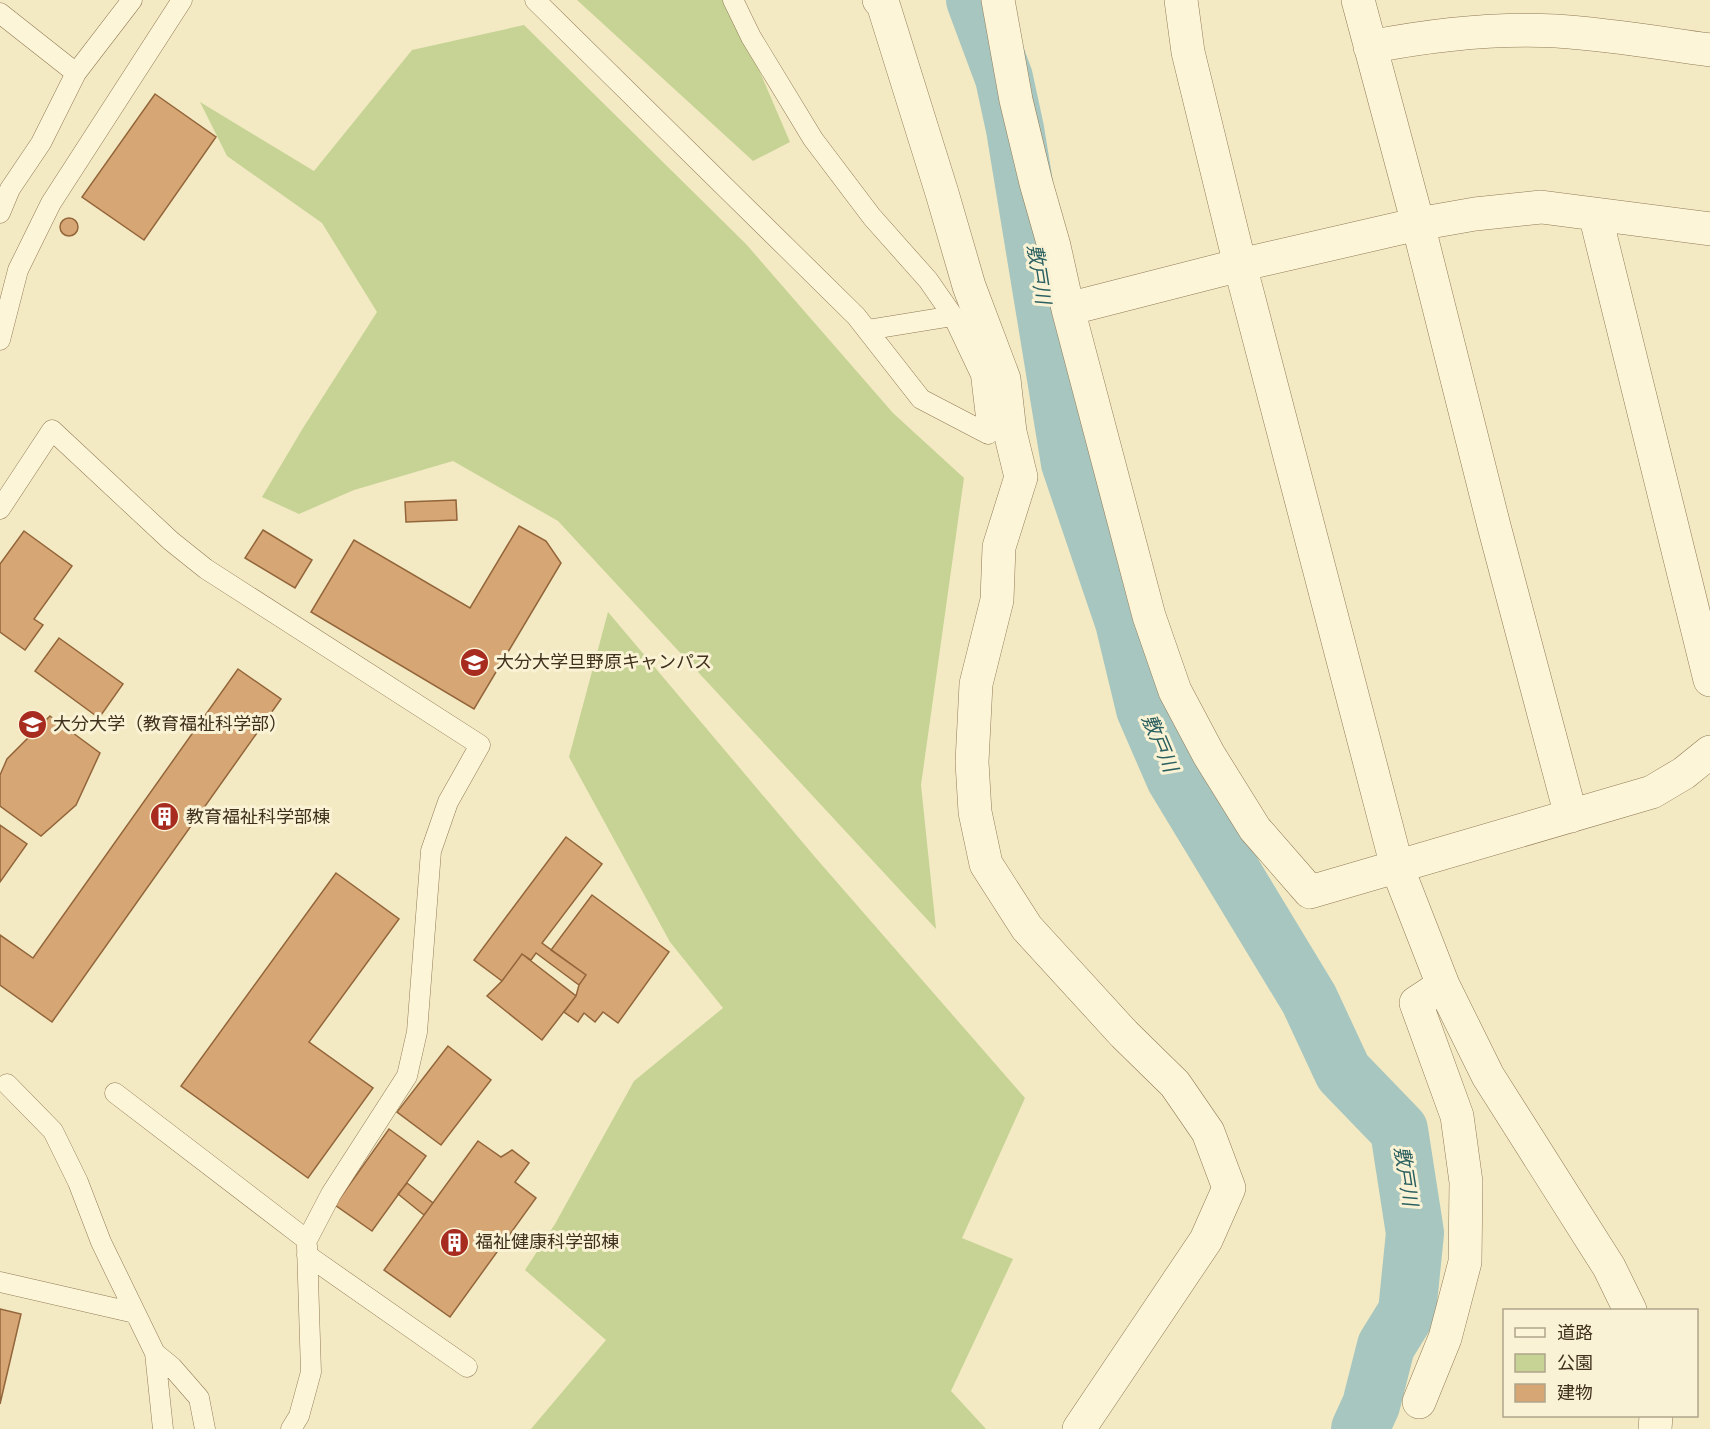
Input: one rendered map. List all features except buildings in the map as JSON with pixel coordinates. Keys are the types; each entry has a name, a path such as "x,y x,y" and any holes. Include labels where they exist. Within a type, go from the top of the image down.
{"street":[{"path":"879,0 883,4 969,286 1004,379 1010,432 1021,477 999,547 997,600 976,684 973,772 975,812 986,864 1027,928 1124,1034 1175,1084 1208,1132 1229,1188 1206,1240 1079,1429"},
{"path":"998,0 1016,100 1068,309 1149,616 1175,691 1209,755 1254,829 1310,892 1652,792 1684,773 1710,752"},
{"path":"1181,0 1188,52 1240,265 1397,867 1443,985 1488,1076 1609,1267 1629,1309"},
{"path":"1358,0 1571,816"},
{"path":"1370,46 1430,35 1485,31 1556,31 1710,50"},
{"path":"1068,309 1240,265 1418,224 1541,207 1710,229"},
{"path":"1595,214 1710,680"},
{"path":"1419,1402 1444,1338 1465,1262 1466,1182 1457,1116 1416,1003 1443,985"}],"lane":[{"path":"0,213 10,189 41,143 76,73 132,0"},
{"path":"0,340 18,270 51,203 182,0"},
{"path":"536,0 856,316 921,399 988,434 981,375 953,316 928,280 872,217 813,139 751,38 733,0"},
{"path":"0,13 76,73"},
{"path":"867,330 953,316"},
{"path":"0,509 52,430 171,541 206,569 480,745 448,802 431,851 417,1032 407,1076 331,1194 307,1248 311,1372 299,1416 291,1429"},
{"path":"2,1083 53,1131 78,1182 101,1242 155,1353 163,1429"},
{"path":"114,1093 307,1248 467,1367"},
{"path":"0,1282 135,1313"},
{"path":"155,1353 172,1367 199,1398 205,1429"}],"green space":[{"path":"577,0 729,0 790,142 753,161"},
{"path":"524,25 746,244 893,413 964,478 921,785 936,929 558,521 453,461 354,490 299,514 262,497 377,312 322,223 227,156 200,102 314,171 412,50"},
{"path":"608,612 815,857 1025,1098 962,1238 1013,1259 951,1391 986,1429 531,1429 606,1340 525,1270 555,1224 634,1081 723,1008 670,942 569,757"}],"waterway":[{"name":"敷戸川","path":"975,0 1004,78 1015,129 1070,463 1124,622 1145,709 1175,778 1309,999 1343,1072 1399,1130 1415,1233 1407,1312 1386,1346 1371,1405 1360,1429"}],"place":[{"name":"大分大学旦野原キャンパス","path":"475,662"},
{"name":"大分大学（教育福祉科学部）","path":"32,724"},
{"name":"教育福祉科学部棟","path":"165,817"},
{"name":"福祉健康科学部棟","path":"454,1242"}]}
